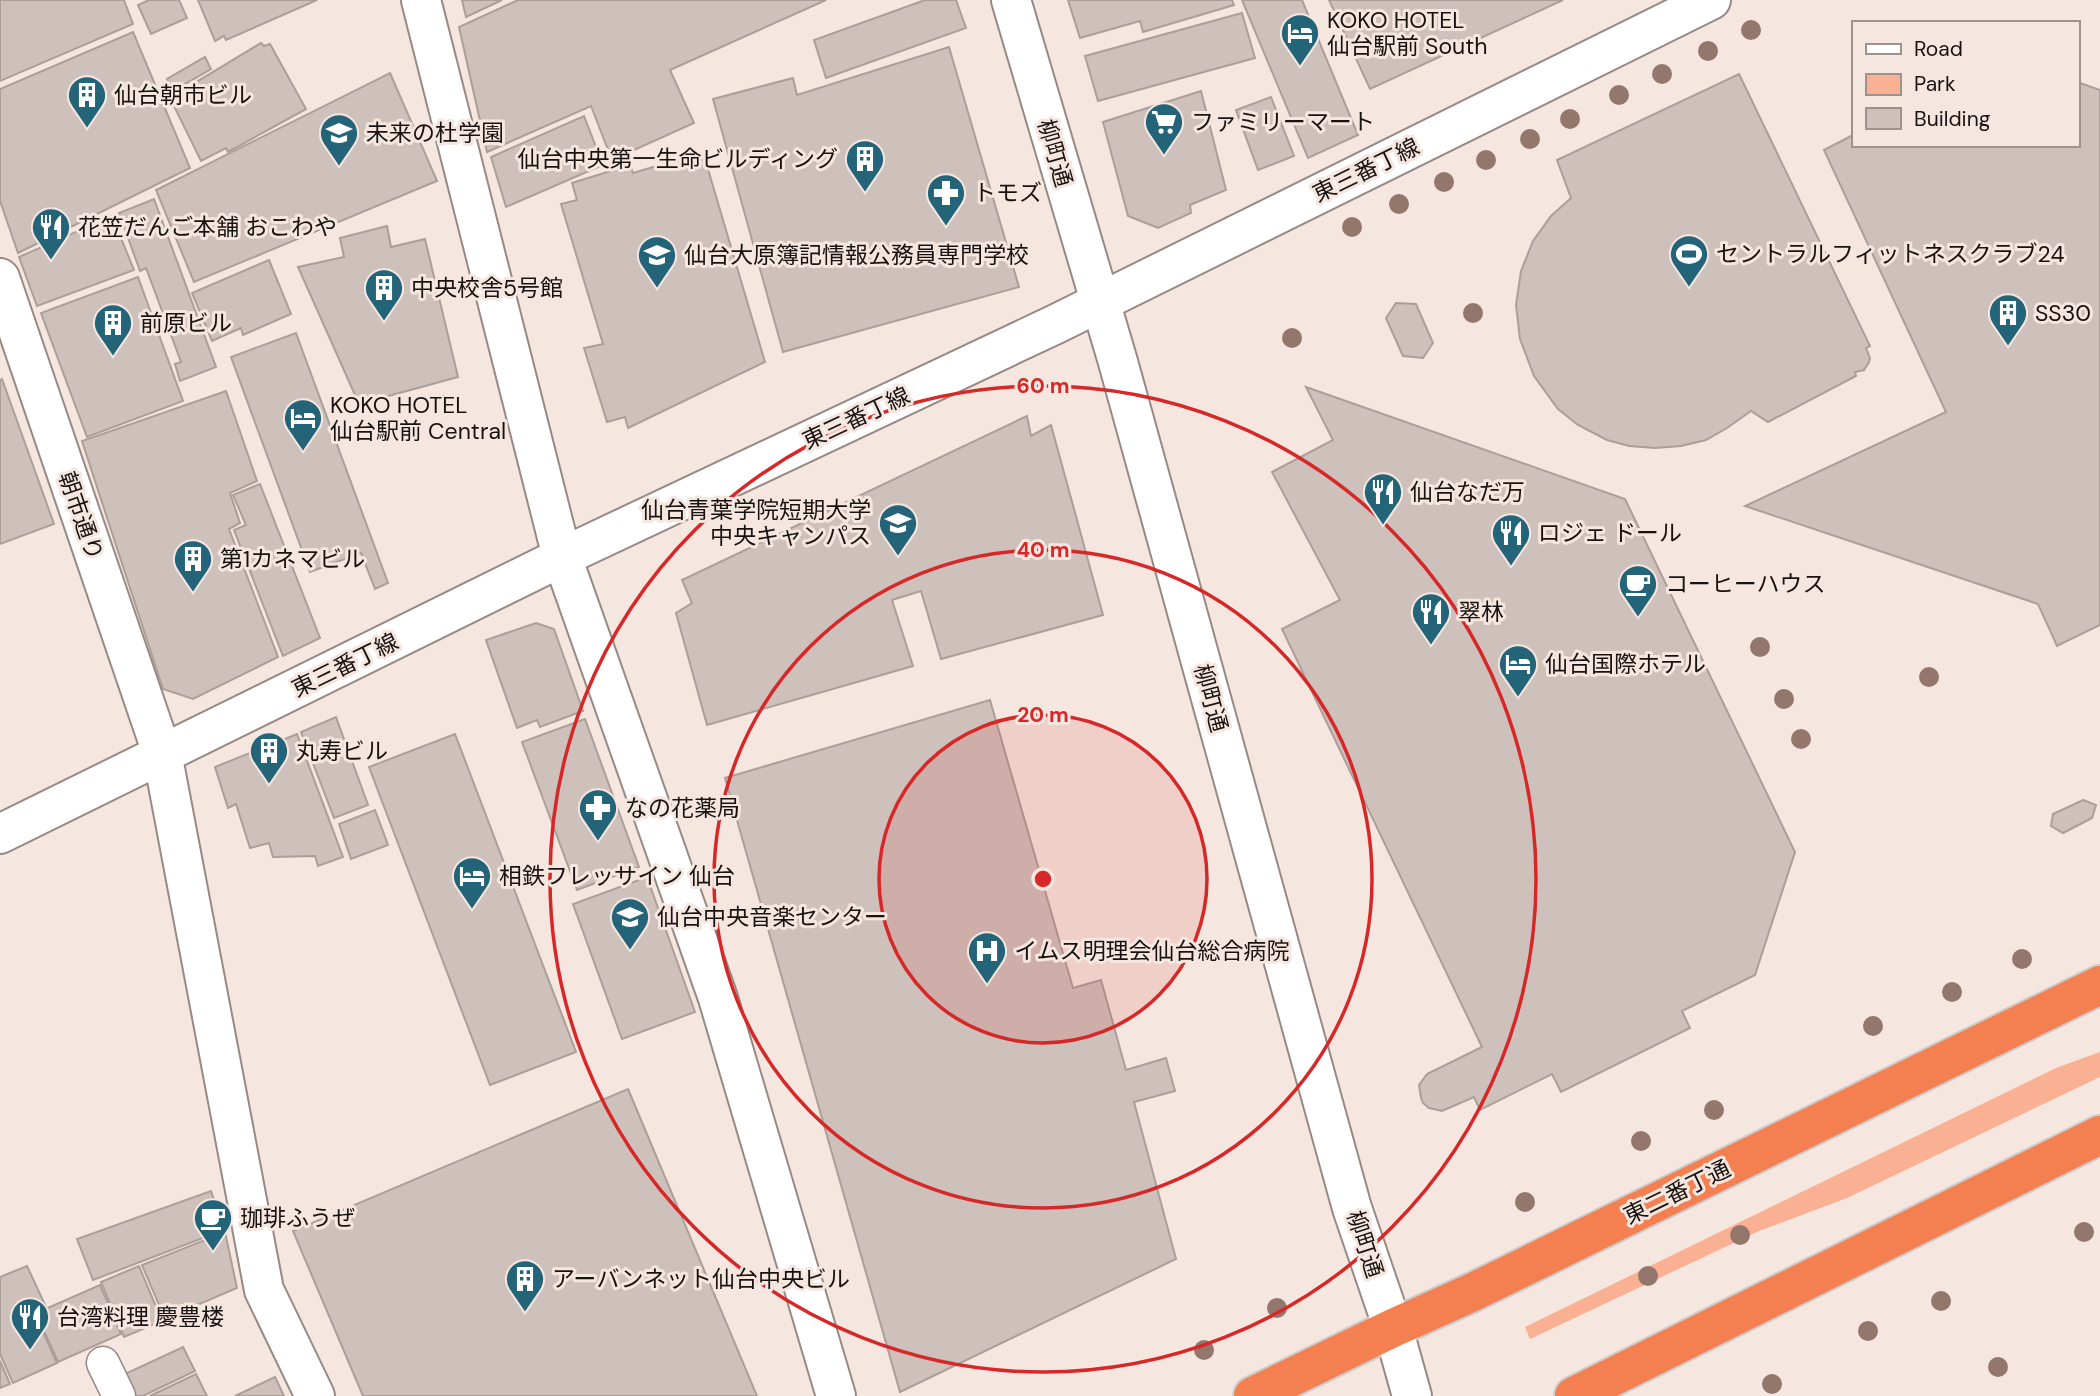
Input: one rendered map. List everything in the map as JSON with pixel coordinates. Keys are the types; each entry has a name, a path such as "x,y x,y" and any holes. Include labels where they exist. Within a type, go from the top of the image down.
{"highway":[{"name":"東二番丁通","path":"1253,1396 1473,1292 2100,985"},
{"path":"1574,1396 2100,1135"}],"street":[{"path":"421,0 562,557 718,998 836,1396"},
{"name":"柳町通","path":"1011,0 1099,301 1352,1208 1393,1328 1412,1396"},
{"name":"東三番丁線","path":"0,834 562,557 1099,301 1711,0"},
{"name":"朝市通り","path":"0,278 162,753 264,1290 315,1396"}],"lane":[{"path":"103,1363 119,1396"}],"green space":[{"path":"2100,1052 2100,1077 1847,1198 1759,1231 1530,1339 1525,1327 2056,1068"}],"building":[{"path":"0,0 124,0 133,24 0,81"},
{"path":"149,0 179,0 187,18 151,34 138,5"},
{"path":"198,0 317,0 226,40 224,36 215,41"},
{"path":"462,0 502,0 466,17"},
{"path":"518,0 826,0 670,70 694,123 612,160 591,106 487,152 459,27"},
{"path":"925,0 956,0 966,28 826,78 814,40"},
{"path":"1068,0 1232,0 1234,5 1143,32 1140,21 1080,38"},
{"name":"KOKO HOTEL 仙台駅前 South","path":"1242,0 1302,0 1358,135 1308,158"},
{"path":"1329,0 1563,0 1370,89"},
{"path":"1242,13 1255,58 1098,101 1085,56"},
{"name":"仙台朝市ビル","path":"133,32 190,168 18,253 0,201 0,89"},
{"path":"261,43 264,46 270,44 306,109 228,152 226,148 201,161 170,98"},
{"name":"仙台中央第一生命ビルディング","path":"949,47 1019,287 783,352 713,99 793,78 797,95"},
{"path":"205,57 211,69 173,91 167,79"},
{"path":"390,73 437,181 194,282 156,190"},
{"path":"1739,74 1870,346 1866,348 1869,362 1864,370 1855,372 1856,376 1768,422 1751,411 1706,440 1681,446 1629,446 1607,440 1578,425 1558,409 1534,376 1520,339 1516,305 1521,271 1533,241 1551,216 1571,198 1557,160"},
{"name":"SS30","path":"2079,83 2100,90 2100,625 2057,646 2038,604 1745,506 1946,412 1824,150 1852,136 1852,147 2079,147"},
{"name":"ファミリーマート","path":"1201,91 1226,190 1190,205 1191,213 1158,228 1128,216 1103,122"},
{"path":"1271,97 1294,156 1258,170 1236,110"},
{"path":"584,116 603,165 506,207 491,157"},
{"path":"680,159 681,166 705,159 765,362 628,428 625,417 607,422 584,348 603,344 561,204 577,200 572,183 630,165 633,173"},
{"path":"154,199 216,367 180,381 175,364 181,362 146,268 140,271 119,213"},
{"path":"112,216 134,270 37,306 19,257"},
{"name":"中央校舎5号館","path":"387,226 391,247 425,239 458,377 359,404 298,267 344,257 340,238"},
{"path":"269,260 291,314 243,335 241,328 212,341 192,293"},
{"name":"前原ビル","path":"138,277 183,401 87,437 41,313"},
{"path":"1396,303 1416,304 1433,343 1423,358 1403,356 1386,318"},
{"name":"KOKO HOTEL 仙台駅前 Central","path":"296,333 388,583 375,589 361,553 310,572 231,357"},
{"path":"2,379 54,524 0,544 0,380"},
{"name":"仙台国際ホテル","path":"1306,387 1625,499 1795,852 1755,975 1682,1011 1690,1028 1561,1092 1552,1074 1480,1110 1474,1097 1442,1111 1429,1108 1421,1098 1419,1085 1427,1074 1482,1047 1282,629 1340,600 1272,472 1333,440"},
{"name":"第1カネマビル","path":"226,391 257,481 230,493 240,523 229,529 278,657 193,699 163,689 82,441"},
{"path":"1027,416 1031,436 1051,425 1103,615 941,659 921,591 892,600 913,666 707,725 676,613 692,603 682,580"},
{"path":"260,484 320,638 283,656 234,530 246,525 233,495"},
{"path":"536,623 554,629 583,711 540,727 537,720 517,728 486,640"},
{"path":"990,700 1073,988 1101,980 1126,1070 1166,1058 1175,1091 1134,1102 1176,1259 900,1392 725,778"},
{"path":"336,717 368,805 334,818 301,732"},
{"path":"585,719 639,867 577,890 522,742"},
{"name":"丸寿ビル","path":"297,734 343,857 318,866 315,856 273,857 269,843 250,848 236,804 228,808 215,767"},
{"name":"相鉄フレッサイン 仙台","path":"455,734 576,1052 490,1085 369,767"},
{"path":"2083,800 2096,805 2092,818 2063,833 2051,826 2053,814"},
{"path":"375,810 388,845 351,859 339,824"},
{"path":"647,877 695,1012 622,1039 573,904"},
{"name":"アーバンネット仙台中央ビル","path":"628,1089 757,1396 363,1396 293,1231"},
{"path":"211,1191 224,1230 93,1280 77,1239"},
{"path":"225,1232 237,1288 165,1319 142,1265"},
{"path":"27,1266 46,1307 34,1312 57,1363 13,1383 0,1354 0,1277"},
{"path":"139,1266 162,1321 124,1337 101,1282"},
{"path":"100,1285 121,1334 58,1362 36,1313"},
{"path":"183,1347 195,1371 143,1396 135,1396 125,1374"},
{"path":"0,1361 10,1384 0,1388"},
{"path":"196,1374 207,1396 150,1396"},
{"path":"275,1377 284,1396 235,1396"}],"place":[{"name":"KOKO HOTEL 仙台駅前 South","path":"1300,67"},
{"name":"仙台朝市ビル","path":"87,129"},
{"name":"ファミリーマート","path":"1164,156"},
{"name":"未来の杜学園","path":"339,167"},
{"name":"仙台中央第一生命ビルディング","path":"865,193"},
{"name":"トモズ","path":"946,227"},
{"name":"花笠だんご本舗 おこわや","path":"51,261"},
{"name":"セントラルフィットネスクラブ24","path":"1689,288"},
{"name":"仙台大原簿記情報公務員専門学校","path":"657,289"},
{"name":"中央校舎5号館","path":"384,322"},
{"name":"SS30","path":"2008,347"},
{"name":"前原ビル","path":"113,357"},
{"name":"KOKO HOTEL 仙台駅前 Central","path":"303,452"},
{"name":"仙台なだ万","path":"1383,526"},
{"name":"仙台青葉学院短期大学 中央キャンパス","path":"898,557"},
{"name":"ロジェ ドール","path":"1511,567"},
{"name":"第1カネマビル","path":"193,593"},
{"name":"コーヒーハウス","path":"1638,618"},
{"name":"翠林","path":"1431,646"},
{"name":"仙台国際ホテル","path":"1518,698"},
{"name":"丸寿ビル","path":"269,785"},
{"name":"なの花薬局","path":"598,842"},
{"name":"相鉄フレッサイン 仙台","path":"472,910"},
{"name":"仙台中央音楽センター","path":"630,951"},
{"name":"イムス明理会仙台総合病院","path":"987,985"},
{"name":"珈琲ふうぜ","path":"213,1252"},
{"name":"アーバンネット仙台中央ビル","path":"525,1313"},
{"name":"台湾料理 慶豊楼","path":"30,1351"}]}
